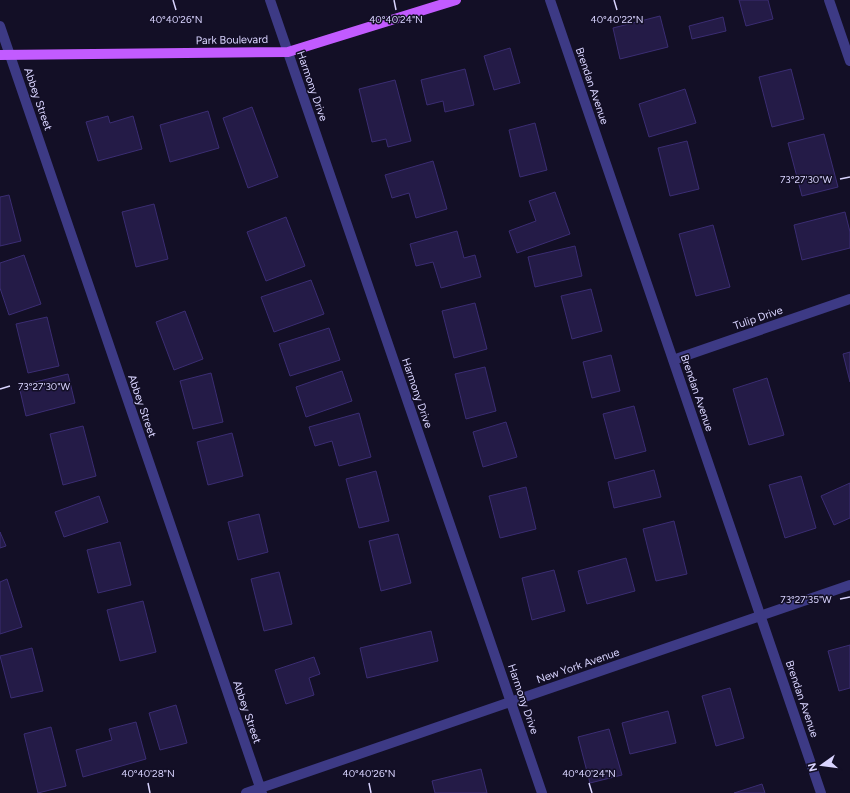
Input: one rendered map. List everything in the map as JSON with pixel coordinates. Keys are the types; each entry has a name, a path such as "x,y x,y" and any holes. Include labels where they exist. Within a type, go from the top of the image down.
{"main road":[{"name":"Park Boulevard","path":"5,55 288,52 456,0"}],"street":[{"name":"Harmony Drive","path":"270,0 542,793"},
{"name":"Brendan Avenue","path":"550,0 821,793"},
{"path":"829,0 850,61"},
{"name":"Abbey Street","path":"0,26 5,55 261,790"},
{"name":"Tulip Drive","path":"673,360 850,299"},
{"name":"New York Avenue","path":"246,793 261,790 850,585"}],"building":[{"path":"739,0 768,0 773,19 746,26"},
{"path":"660,16 668,47 620,59 613,28"},
{"path":"723,17 726,31 692,39 689,26"},
{"path":"510,48 520,83 494,90 484,56"},
{"path":"465,69 474,105 445,112 443,101 427,105 421,80"},
{"path":"791,69 804,119 772,127 759,77"},
{"path":"395,80 411,141 388,147 386,139 372,142 359,89"},
{"path":"685,89 696,123 649,137 639,104"},
{"path":"252,107 278,177 248,188 223,118"},
{"path":"208,111 219,148 170,162 160,125"},
{"path":"108,116 110,123 133,116 142,149 98,161 86,122"},
{"path":"535,123 547,170 520,177 509,130"},
{"path":"824,134 838,187 802,196 788,143"},
{"path":"687,141 699,189 670,196 658,148"},
{"path":"433,161 447,209 416,218 409,193 392,198 385,175"},
{"path":"555,192 570,234 517,253 509,231 536,221 529,201"},
{"path":"9,195 21,241 0,246 0,197"},
{"path":"154,204 168,259 136,267 122,212"},
{"path":"845,212 850,232 850,248 802,260 794,225"},
{"path":"286,217 305,266 266,281 247,232"},
{"path":"713,225 730,287 696,296 679,234"},
{"path":"457,231 464,258 475,255 481,277 441,288 433,262 416,266 410,244"},
{"path":"575,246 582,276 535,287 528,257"},
{"path":"24,255 41,304 9,315 0,288 0,263"},
{"path":"311,280 324,314 274,332 261,297"},
{"path":"591,289 602,331 572,339 561,296"},
{"path":"475,303 487,349 454,358 442,311"},
{"path":"185,311 203,359 174,370 156,322"},
{"path":"47,317 59,366 28,373 16,324"},
{"path":"329,328 340,360 290,376 279,344"},
{"path":"850,352 850,382 843,354"},
{"path":"611,355 620,391 592,398 583,362"},
{"path":"485,367 496,411 466,419 455,374"},
{"path":"342,371 352,401 306,417 296,387"},
{"path":"211,373 223,422 193,429 180,381"},
{"path":"68,374 75,403 26,416 19,386"},
{"path":"767,378 784,435 749,445 733,389"},
{"path":"634,406 646,451 615,459 603,414"},
{"path":"359,413 371,457 339,466 332,441 315,446 309,427"},
{"path":"506,422 517,457 483,467 473,432"},
{"path":"83,426 96,476 63,485 50,434"},
{"path":"232,433 243,476 208,485 197,442"},
{"path":"654,470 661,497 614,508 608,482"},
{"path":"376,471 389,521 359,528 346,479"},
{"path":"801,476 816,528 785,538 769,485"},
{"path":"850,483 850,518 834,525 821,496"},
{"path":"526,487 536,529 500,538 489,496"},
{"path":"99,496 108,522 64,537 55,512"},
{"path":"259,514 268,552 238,560 228,522"},
{"path":"674,521 687,574 656,581 643,529"},
{"path":"0,532 6,546 0,548"},
{"path":"398,534 411,583 381,591 369,541"},
{"path":"120,542 131,585 98,593 87,550"},
{"path":"626,558 635,591 587,604 578,571"},
{"path":"554,570 565,611 532,620 522,578"},
{"path":"279,572 292,624 264,631 251,579"},
{"path":"7,579 22,627 0,634 0,582"},
{"path":"143,601 156,652 120,661 107,610"},
{"path":"431,631 438,661 367,678 360,648"},
{"path":"850,645 850,688 839,691 828,651"},
{"path":"32,648 43,691 11,698 0,656"},
{"path":"314,657 320,674 309,678 314,695 286,704 275,670"},
{"path":"730,688 744,738 716,746 702,696"},
{"path":"176,705 187,743 160,750 149,713"},
{"path":"668,711 676,743 630,754 622,723"},
{"path":"136,722 146,759 83,777 76,750 112,740 109,729"},
{"path":"51,727 66,786 38,793 24,734"},
{"path":"609,729 622,775 590,783 578,737"},
{"path":"481,769 487,793 435,793 432,781"},
{"path":"762,784 765,793 734,793"}]}
